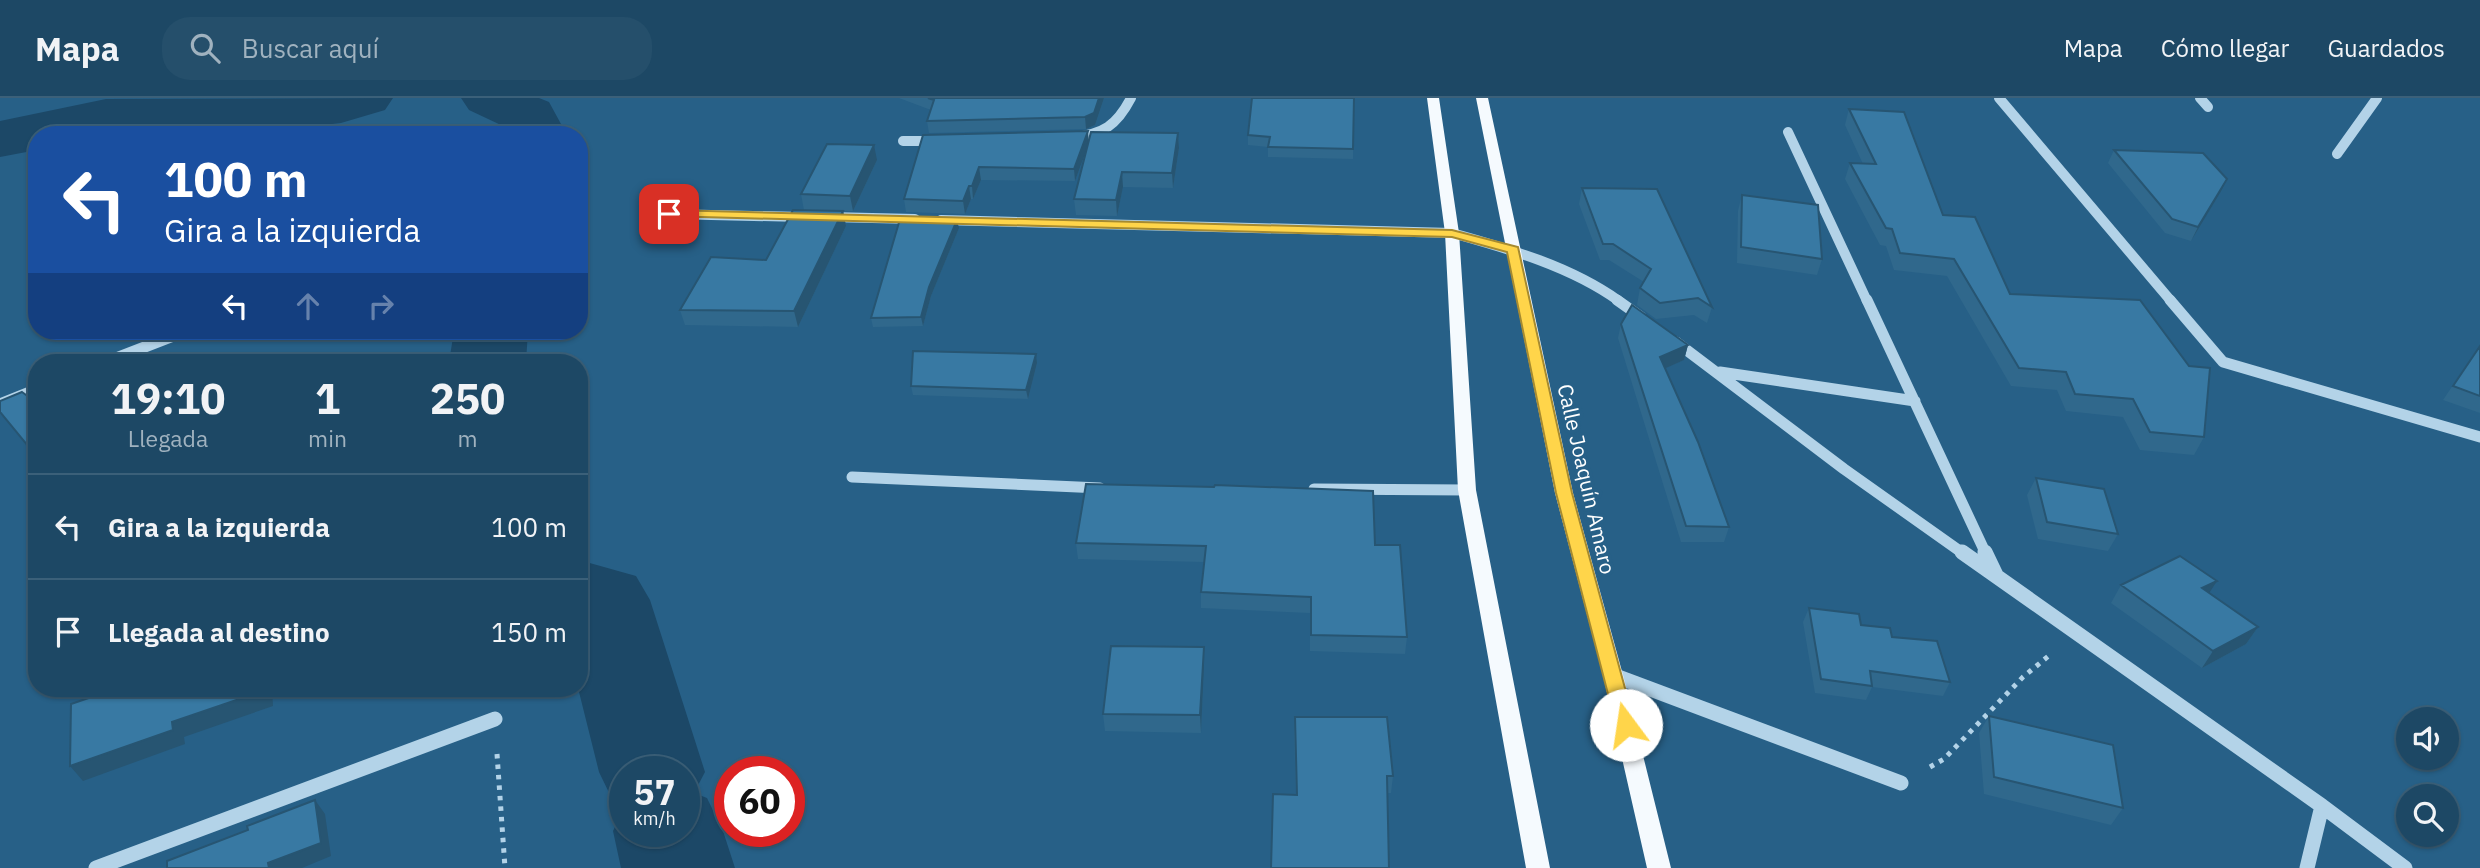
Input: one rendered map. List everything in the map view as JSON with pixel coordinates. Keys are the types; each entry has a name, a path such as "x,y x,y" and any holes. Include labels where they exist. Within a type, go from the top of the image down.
{"main road":[{"path":"1433,98 1452,233 1467,490 1538,868"},
{"name":"Calle Joaquín Amaro","path":"1482,98 1564,493 1614,676 1659,868"}],"street":[{"path":"1062,137 1088,136 1109,130 1120,121 1131,98"},
{"path":"1999,98 2223,362 2480,437"},
{"path":"2200,98 2208,107"},
{"path":"2337,154 2377,98"},
{"path":"1788,132 1997,578"},
{"path":"903,141 945,141"},
{"path":"669,214 1452,233 1513,250 1599,287 1716,371 1843,469 2322,806 2405,868"},
{"path":"127,354 163,340"},
{"path":"1716,371 1915,401"},
{"path":"0,404 28,393"},
{"path":"852,477 1113,488"},
{"path":"1303,489 1467,490"},
{"path":"1614,676 1901,783"},
{"path":"96,868 495,719"},
{"path":"2307,868 2322,806"}],"path":[{"path":"1901,783 1944,759 2023,677 2076,634"},
{"path":"495,719 505,868"}],"building":[{"path":"928,98 1099,98 1094,113 1085,117 927,121 934,100"},
{"path":"1252,98 1354,98 1353,149 1268,147 1270,137 1248,135"},
{"path":"1849,109 1904,112 1943,215 1975,217 2010,294 2140,300 2189,366 2210,368 2204,437 2150,432 2133,399 2075,394 2066,372 2019,368 1954,259 1900,253 1892,229 1886,228 1850,163 1876,164"},
{"path":"1088,131 1074,169 979,167 963,201 904,199 923,135"},
{"path":"1091,132 1178,133 1172,173 1122,172 1116,200 1074,199"},
{"path":"827,144 874,145 850,196 801,194"},
{"path":"2114,150 2203,153 2227,179 2198,227 2172,219"},
{"path":"1582,188 1657,189 1712,307 1698,298 1660,303 1640,288 1651,269 1613,244 1603,244"},
{"path":"1742,195 1818,205 1822,259 1741,247"},
{"path":"793,210 843,211 794,311 680,310 711,257 766,260"},
{"path":"900,219 957,220 929,287 921,317 871,318"},
{"path":"1632,305 1688,345 1660,357 1698,442 1729,527 1686,526 1621,324"},
{"path":"2480,346 2480,396 2453,386"},
{"path":"913,351 1036,354 1026,390 911,386"},
{"path":"22,392 28,396 28,446 0,412 0,401"},
{"path":"2036,478 2104,489 2118,534 2047,522"},
{"path":"1086,484 1215,485 1373,491 1375,545 1400,545 1407,637 1311,635 1311,597 1201,592 1206,546 1076,543"},
{"path":"2180,556 2217,581 2202,588 2258,627 2213,651 2121,585"},
{"path":"1809,608 1859,614 1861,625 1890,628 1892,637 1937,641 1950,682 1870,671 1872,686 1821,679"},
{"path":"1111,646 1204,647 1200,715 1103,714"},
{"path":"92,697 245,697 172,722 173,730 70,766 71,704"},
{"path":"1989,716 2113,745 2123,808 1994,777"},
{"path":"1295,717 1387,717 1393,776 1387,776 1389,868 1271,868 1273,794 1297,795"},
{"path":"315,800 321,843 268,863 269,868 167,868 167,861 248,830 247,826"}],"waterway":[{"path":"63,126 106,117 236,117 341,105 364,98"},
{"path":"490,98 528,115 533,126"},
{"path":"0,139 28,133"},
{"path":"488,354 490,340"},
{"path":"588,596 603,600 647,756"},
{"path":"672,847 678,868"}],"route":[{"path":"669,214 1452,233 1513,250 1564,493 1626,725"}]}
